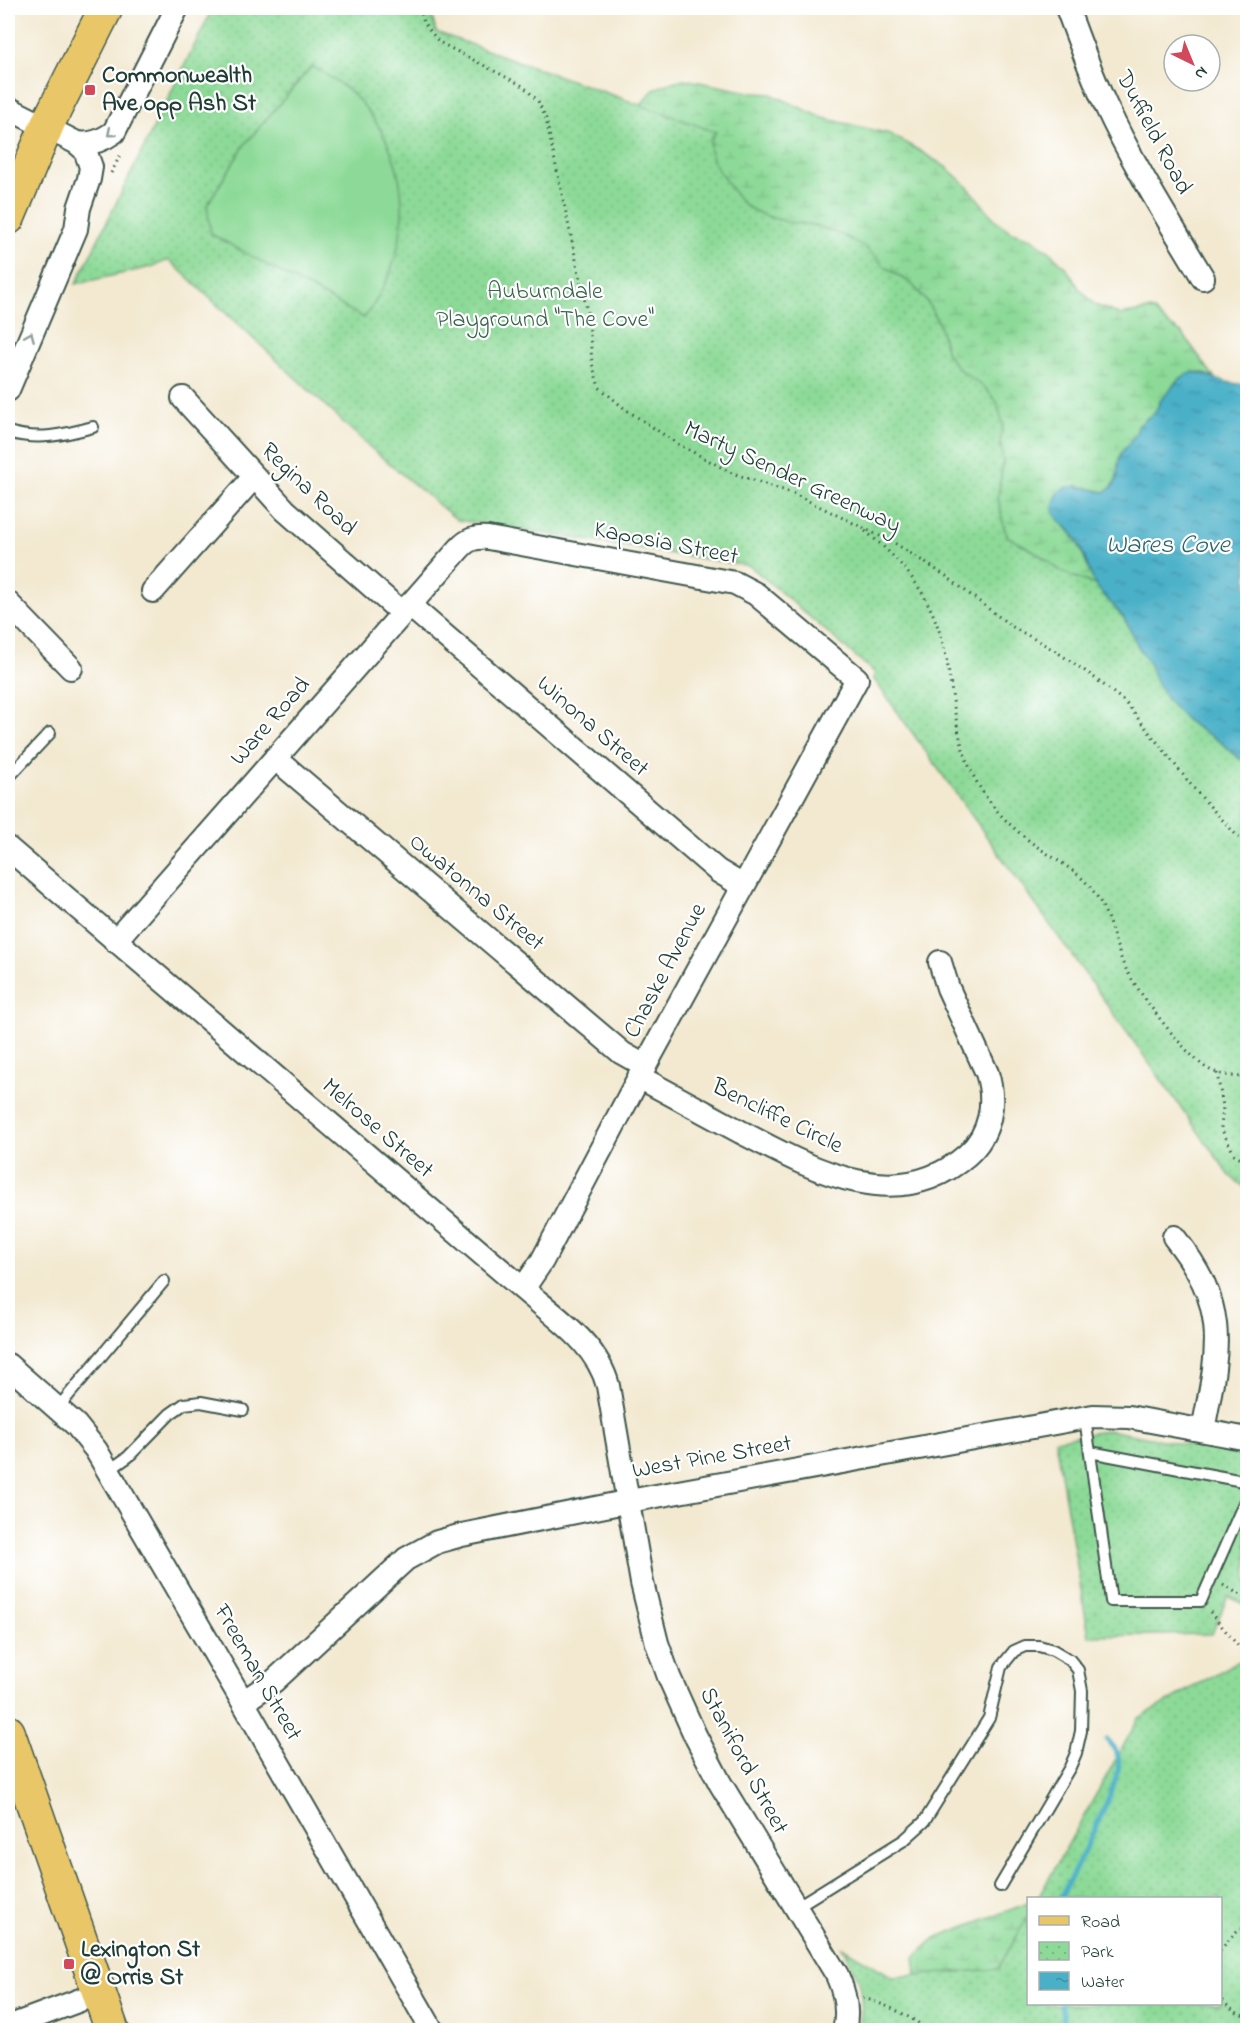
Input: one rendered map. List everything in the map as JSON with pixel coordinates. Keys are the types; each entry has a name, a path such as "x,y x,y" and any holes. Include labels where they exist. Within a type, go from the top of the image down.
{"main road":[{"path":"8,218 46,127 106,8"},
{"path":"8,1732 13,1764 112,2031"}],"street":[{"path":"8,108 77,142 86,144 99,141 114,132 119,125 177,8"},
{"name":"Duffield Road","path":"1067,8 1090,69 1122,139 1139,172 1203,278"},
{"path":"8,390 76,229 79,208 92,167 85,150 77,142"},
{"name":"Regina Road","path":"183,398 254,477 315,537 406,609"},
{"path":"153,591 254,477"},
{"name":"Kaposia Street","path":"469,540 488,538 735,583 756,594 857,679"},
{"name":"Ware Road","path":"115,940 469,540"},
{"path":"8,603 71,668"},
{"name":"Winona Street","path":"406,609 718,871 743,886"},
{"name":"Chaske Avenue","path":"523,1290 542,1261 642,1072 857,679"},
{"name":"Owatonna Street","path":"275,758 642,1072"},
{"name":"Melrose Street","path":"8,848 582,1340 599,1362 608,1386 627,1502"},
{"name":"Bencliffe Circle","path":"642,1072 787,1156 834,1177 860,1183 886,1185 933,1176 962,1160 978,1143 988,1123 992,1102 987,1072 948,988 940,962"},
{"path":"1174,1237 1200,1274 1210,1300 1215,1324 1217,1351 1203,1430"},
{"name":"Freeman Street","path":"8,1365 86,1437 108,1471 432,2031"},
{"name":"West Pine Street","path":"243,1702 274,1681 396,1567 426,1547 462,1534 1085,1418 1120,1416 1248,1439"},
{"name":"Staniford Street","path":"627,1502 646,1604 669,1677 711,1768 834,1969 844,1994 847,2012 844,2031"},
{"path":"8,2027 99,1993"}],"lane":[{"path":"8,432 43,437 93,427"},
{"path":"8,778 50,733"},
{"path":"57,1408 164,1281"},
{"path":"108,1471 128,1457 170,1414 184,1404 201,1402 243,1410"},
{"path":"1085,1418 1111,1601 1201,1601 1248,1494"},
{"path":"1090,1452 1248,1482"},
{"path":"796,1907 904,1840 924,1822 989,1718 993,1709 998,1673 1004,1661 1014,1651 1025,1646 1039,1646 1065,1657 1078,1670 1082,1691 1081,1731 1070,1767 1000,1886"}],"path":[{"name":"Marty Sender Greenway","path":"420,8 424,23 439,42 523,86 538,101 546,119 578,267 589,321 592,363 599,387 625,409 678,444 732,473 792,493 896,544 946,576 1004,622 1054,650 1091,675 1125,702 1196,791 1248,848"},
{"path":"861,527 891,552 923,591 937,626 947,661 961,742 974,777 998,813 1023,836 1073,869 1094,891 1106,914 1124,965 1145,1000 1199,1061 1206,1068 1217,1073 1248,1077"},
{"path":"1217,1073 1223,1106 1221,1128 1234,1154 1248,1162"},
{"path":"1212,1578 1248,1599"},
{"path":"1201,1601 1248,1658"},
{"path":"1241,1648 1248,1643"},
{"path":"1222,1949 1237,1931 1248,1926"},
{"path":"844,1994 883,2003 911,2017 928,2031"},
{"path":"1222,2000 1239,2016 1248,2017"}],"green space":[{"name":"Auburndale Playground \"The Cove\"","path":"213,8 430,8 436,32 716,132 710,140 714,164 740,201 749,208 787,222 814,225 842,235 866,248 885,267 912,284 928,303 940,327 947,354 959,369 985,388 997,402 1003,424 1000,442 1003,461 998,498 1008,537 1034,551 1062,572 1095,585 1124,618 1150,665 1156,682 1188,722 1219,741 1239,758 1247,761 1247,1189 1230,1176 873,678 875,673 750,566 457,520 373,450 169,260 151,267 76,284"},
{"path":"312,66 345,88 363,105 381,130 393,156 400,184 402,212 399,239 392,267 380,293 364,318 211,234 207,205 245,144"},
{"path":"684,79 754,93 771,94 823,118 890,134 946,167 966,185 997,222 1012,232 1029,237 1049,251 1066,268 1079,288 1095,305 1121,315 1154,311 1166,323 1183,334 1214,377 1194,372 1177,381 1155,412 1143,422 1126,449 1114,484 1105,492 1076,485 1058,519 1077,543 1095,585 1062,572 1034,551 1008,537 998,498 1003,461 1000,442 635,118 648,95 653,91 666,84"},
{"path":"1108,1430 1247,1456 1247,1606 1228,1596 1212,1634 1089,1636 1055,1440"},
{"path":"1247,1656 1247,2030 859,2030 862,2006 860,1987 842,1947 893,1977 998,1969 1027,1918 1027,2005 1222,2005 1222,1897 1039,1897 1139,1718"},
{"path":"1027,1903 1027,2005 1095,2030 916,1976 914,1957 935,1938"}],"water":[{"name":"Wares Cove","path":"1194,372 1247,386 1247,761 1239,758 1219,741 1188,722 1168,701 1124,618 1095,585 1081,548 1053,509 1056,498 1065,487 1072,486 1105,492 1111,488 1117,479 1121,454 1133,438 1138,426 1156,411 1160,401 1179,380"}],"waterway":[{"path":"1061,1897 1105,1807 1118,1771 1118,1757 1107,1740"},
{"path":"1061,2005 1066,2030"}],"place":[{"name":"Commonwealth Ave opp Ash St","path":"90,90"},
{"name":"Lexington St @ Orris St","path":"69,1964"}]}
